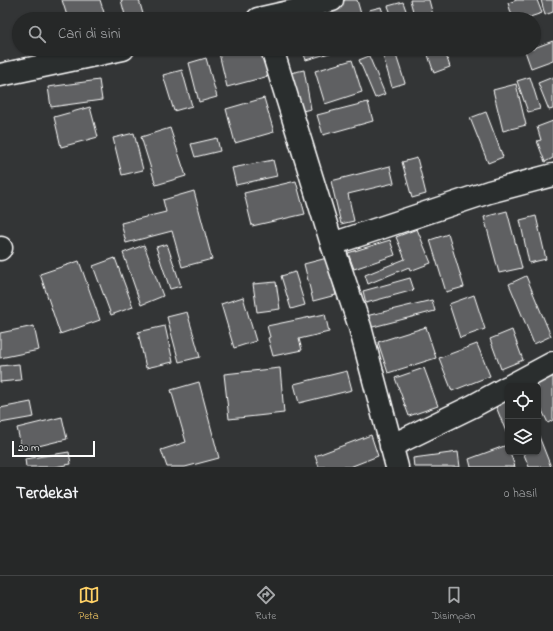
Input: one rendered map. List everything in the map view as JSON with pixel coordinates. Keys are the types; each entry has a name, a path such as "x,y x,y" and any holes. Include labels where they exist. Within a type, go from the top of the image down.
{"street":[{"path":"290,12 329,0"},
{"path":"0,75 90,56"},
{"path":"274,56 332,244 360,327 397,467"},
{"path":"332,244 489,192 553,175"},
{"path":"516,383 553,363"},
{"path":"391,446 505,389"}],"building":[{"path":"62,0 100,0 104,12 66,12"},
{"path":"121,0 139,0 142,12 124,12"},
{"path":"346,0 357,0 360,12 309,12"},
{"path":"410,0 429,0 432,12 413,12"},
{"path":"517,0 537,0 542,13 511,12 508,3"},
{"path":"541,0 553,0 553,12 545,15"},
{"path":"403,2 407,12 390,12 388,6"},
{"path":"381,7 383,12 370,12 369,10"},
{"path":"553,41 553,60 531,68 527,56 541,56 541,45"},
{"path":"220,56 264,56 269,76 227,87"},
{"path":"305,56 319,56 306,60"},
{"path":"369,56 385,94 375,98 359,60"},
{"path":"383,56 396,56 405,83 392,87"},
{"path":"428,56 446,56 450,67 434,73"},
{"path":"206,58 217,97 199,102 189,63"},
{"path":"352,60 362,92 325,104 315,71"},
{"path":"182,70 192,106 174,111 163,75"},
{"path":"304,70 311,109 298,112 290,73"},
{"path":"530,77 540,109 528,112 517,81"},
{"path":"553,77 553,109 549,110 538,83"},
{"path":"99,80 102,100 51,107 48,87"},
{"path":"516,84 526,125 503,131 493,90"},
{"path":"264,98 274,132 235,143 226,109"},
{"path":"368,102 373,121 323,135 317,115"},
{"path":"90,107 98,137 61,147 54,117"},
{"path":"486,112 503,157 488,163 470,118"},
{"path":"553,121 553,158 545,162 537,141 541,140 537,127"},
{"path":"170,128 186,176 156,185 141,137"},
{"path":"134,133 143,170 122,175 113,138"},
{"path":"217,138 220,151 195,157 191,144"},
{"path":"417,158 426,194 412,198 402,162"},
{"path":"273,160 277,176 236,185 232,168"},
{"path":"390,166 394,183 348,194 354,221 341,224 331,181"},
{"path":"296,181 305,214 252,226 244,193"},
{"path":"194,191 212,259 182,267 172,231 126,243 121,223 166,212 163,200"},
{"path":"507,211 522,268 499,273 484,217"},
{"path":"536,216 546,259 529,263 520,220"},
{"path":"417,229 431,263 410,271 409,267 368,284 365,275 405,259 396,237"},
{"path":"448,234 464,287 446,292 430,240"},
{"path":"390,240 395,255 354,269 348,253"},
{"path":"167,244 181,286 170,289 156,247"},
{"path":"144,245 163,296 141,305 123,253"},
{"path":"115,258 133,307 111,315 93,266"},
{"path":"327,258 336,295 313,301 304,264"},
{"path":"79,261 100,320 60,334 40,274"},
{"path":"295,272 305,305 291,309 281,276"},
{"path":"526,276 551,336 534,344 509,284"},
{"path":"410,278 414,290 366,303 363,291"},
{"path":"276,282 280,309 257,312 253,284"},
{"path":"474,295 485,329 460,338 449,304"},
{"path":"243,297 256,341 234,348 221,304"},
{"path":"432,300 435,311 369,328 366,316"},
{"path":"187,312 200,357 179,362 167,317"},
{"path":"325,314 329,332 299,339 302,350 273,356 268,338 270,337 267,326"},
{"path":"34,326 39,350 0,358 0,333"},
{"path":"165,326 173,362 146,368 138,332"},
{"path":"426,327 436,358 388,373 378,342"},
{"path":"512,330 523,360 501,369 490,339"},
{"path":"477,344 490,376 452,391 439,358"},
{"path":"19,364 21,380 0,382 0,366"},
{"path":"280,368 284,413 229,419 224,374"},
{"path":"424,368 438,406 409,416 395,378"},
{"path":"347,371 352,390 299,403 294,384"},
{"path":"553,375 553,420 548,423 541,408 541,383 535,383"},
{"path":"199,382 219,458 185,467 167,467 161,450 186,442 171,390"},
{"path":"505,400 505,429 495,404"},
{"path":"31,402 34,417 0,423 0,408"},
{"path":"62,417 67,439 22,450 17,428"},
{"path":"371,435 378,456 350,467 319,467 315,456"},
{"path":"541,442 551,467 529,467 524,455 541,455"},
{"path":"505,446 505,455 511,455 515,467 471,467 469,459"},
{"path":"69,452 71,464 55,467 26,467 25,459"},
{"path":"458,452 460,467 414,467 413,458"}]}
